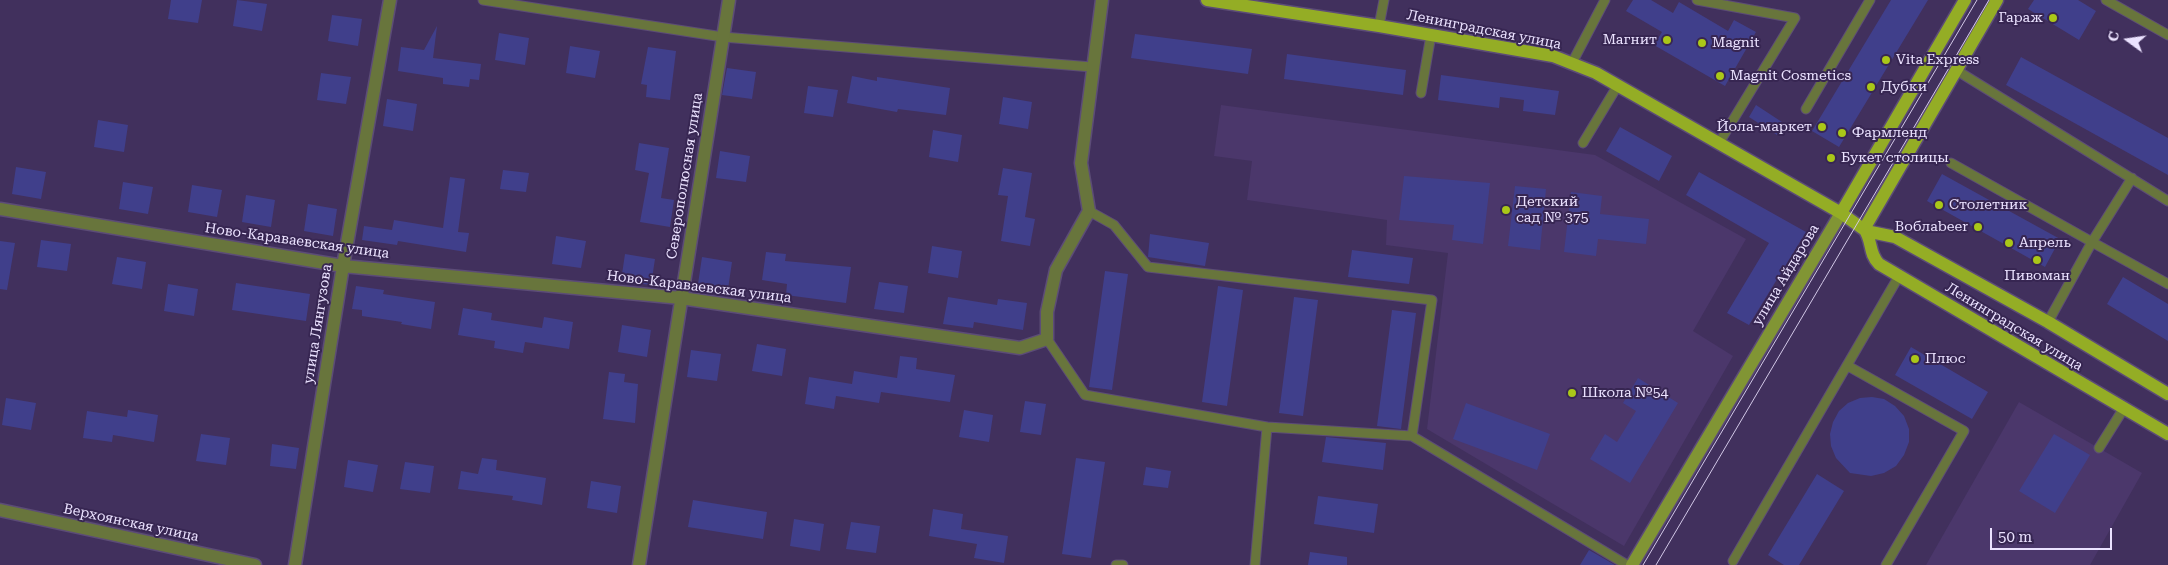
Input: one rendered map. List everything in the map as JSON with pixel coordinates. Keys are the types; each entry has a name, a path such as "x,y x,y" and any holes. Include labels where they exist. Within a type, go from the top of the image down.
{"main road":[{"name":"Ленинградская улица","path":"1207,0 1379,26 1553,56 1572,63 1618,85 1841,213 1864,229 1869,236 1870,251 1875,260 1899,276 2168,434"},
{"name":"улица Айдарова","path":"1841,213 1966,0"},
{"path":"1864,229 1997,0"},
{"name":"Ленинградская улица","path":"1864,229 1895,237 2048,322 2168,394"}],"street":[{"name":"улица Лянгузова","path":"295,565 343,266 390,0"},
{"name":"Северополюсная улица","path":"639,565 729,0"},
{"path":"1047,339 1047,312 1056,270 1089,211 1081,164 1102,0"},
{"name":"Ново-Караваевская улица","path":"0,209 343,266 681,298 1020,348 1047,339"},
{"name":"улица Айдарова","path":"1632,565 1841,213"},
{"name":"Верхоянская улица","path":"0,510 255,565"}],"lane":[{"path":"483,0 723,37 1092,68"},
{"path":"1379,26 1384,0"},
{"path":"1572,63 1604,0"},
{"path":"1697,0 1795,18 1719,144"},
{"path":"1806,109 1870,0"},
{"path":"2106,0 2168,35"},
{"path":"1421,93 1431,35"},
{"path":"1956,70 2168,201"},
{"path":"1582,143 1618,85"},
{"path":"1951,162 2168,284"},
{"path":"2048,322 2092,242 2132,178"},
{"path":"1089,211 1114,225 1148,267 1432,300 1412,436"},
{"path":"1733,561 1899,276"},
{"path":"1047,339 1085,395 1267,427 1412,436 1627,565"},
{"path":"1848,366 1964,431 1886,565"},
{"path":"2099,448 2124,408"},
{"path":"1255,565 1267,427"},
{"path":"1116,565 1123,565"}],"shaded area":[{"path":"1221,105 1595,155 1746,239 1693,331 1733,356 1624,546 1427,429 1448,253 1386,245 1387,220 1247,200 1252,161 1214,156"},
{"path":"2019,402 2142,473 2090,565 1926,565"}],"building":[{"path":"171,0 202,0 198,23 168,19"},
{"path":"237,0 267,4 262,31 233,26"},
{"path":"1633,0 1651,0 1673,13 1679,2 1728,31 1734,20 1756,32 1725,86 1654,45 1662,32 1626,11"},
{"path":"1891,0 1928,0 1839,147 1812,131"},
{"path":"2034,0 2078,0 2096,11 2079,40 2028,9"},
{"path":"332,15 362,19 358,46 328,41"},
{"path":"437,26 433,58 481,64 479,80 470,79 469,87 443,84 443,78 398,71 401,47 424,50"},
{"path":"499,33 529,38 525,65 495,60"},
{"path":"1135,34 1252,49 1248,74 1131,58"},
{"path":"570,46 600,51 595,78 566,73"},
{"path":"648,47 676,51 670,100 646,97 647,85 641,84"},
{"path":"1287,54 1406,70 1403,95 1284,79"},
{"path":"2021,57 2168,138 2168,175 2006,85"},
{"path":"727,68 756,72 752,99 722,95"},
{"path":"321,73 351,77 346,104 317,100"},
{"path":"1441,75 1559,91 1555,115 1523,111 1524,100 1500,97 1499,108 1438,100"},
{"path":"852,76 877,81 877,77 950,88 946,115 898,109 897,112 847,103"},
{"path":"808,86 838,90 833,117 804,113"},
{"path":"1003,97 1032,102 1028,129 999,124"},
{"path":"387,99 417,104 413,131 383,126"},
{"path":"1756,105 1785,124 1777,135 1749,117"},
{"path":"98,120 128,125 124,152 94,147"},
{"path":"1620,127 1672,156 1659,181 1606,151"},
{"path":"933,130 962,135 958,162 929,157"},
{"path":"639,143 669,148 661,198 674,200 670,227 640,222 649,173 635,170"},
{"path":"720,151 750,156 746,182 716,178"},
{"path":"16,167 46,172 41,199 12,194"},
{"path":"1003,168 1032,173 1025,217 1035,219 1030,246 1001,241 1008,196 998,195"},
{"path":"503,170 529,173 526,192 500,189"},
{"path":"1699,172 1806,232 1749,325 1727,313 1769,243 1686,195"},
{"path":"1942,174 2060,239 2045,267 1927,201"},
{"path":"1404,176 1490,183 1483,244 1452,240 1454,225 1399,220"},
{"path":"450,177 465,179 458,232 469,233 466,252 398,241 397,245 362,240 364,226 392,230 394,220 443,228"},
{"path":"123,182 153,187 148,214 119,209"},
{"path":"192,185 222,190 217,217 188,212"},
{"path":"1515,186 1546,189 1540,250 1508,246"},
{"path":"1571,192 1602,196 1600,214 1649,219 1646,244 1598,239 1596,256 1564,252"},
{"path":"246,195 275,200 271,227 242,222"},
{"path":"308,204 337,209 333,236 304,231"},
{"path":"1150,234 1209,243 1205,266 1148,257"},
{"path":"556,236 586,241 581,268 552,264"},
{"path":"41,240 71,244 67,271 37,267"},
{"path":"0,241 15,243 7,290 0,289"},
{"path":"932,246 962,251 958,278 928,273"},
{"path":"1352,250 1413,258 1409,284 1348,277"},
{"path":"766,252 786,254 785,261 851,267 846,303 786,295 787,284 762,280"},
{"path":"625,254 655,259 651,285 621,281"},
{"path":"117,257 146,262 142,289 112,284"},
{"path":"702,257 732,262 728,289 698,284"},
{"path":"1105,271 1128,274 1112,390 1089,387"},
{"path":"2123,277 2168,304 2168,341 2107,304"},
{"path":"879,282 908,286 904,313 874,309"},
{"path":"236,283 310,294 306,321 232,310"},
{"path":"168,284 198,289 194,316 164,311"},
{"path":"356,286 384,290 383,294 435,302 431,329 401,324 402,322 362,316 362,310 352,309"},
{"path":"1218,286 1243,290 1227,406 1202,402"},
{"path":"948,297 997,305 998,299 1027,303 1023,330 974,322 973,328 943,324"},
{"path":"1294,297 1318,300 1303,416 1279,413"},
{"path":"463,308 492,313 491,320 542,328 544,317 573,322 569,349 525,342 523,353 494,348 495,341 458,335"},
{"path":"1392,310 1416,313 1401,429 1377,426"},
{"path":"622,325 651,330 647,357 618,352"},
{"path":"757,344 786,349 782,376 752,371"},
{"path":"1911,347 1988,392 1972,419 1895,375"},
{"path":"691,350 721,354 717,381 687,377"},
{"path":"900,356 917,358 916,369 955,375 950,402 881,392 879,403 836,396 834,409 805,404 809,377 852,384 854,371 897,378"},
{"path":"609,372 625,374 624,382 638,384 635,423 603,419"},
{"path":"1638,378 1678,403 1630,483 1590,459 1605,434 1617,442 1636,411 1623,403"},
{"path":"6,398 36,403 31,430 2,425"},
{"path":"1860,398 1884,399 1895,406 1904,416 1909,429 1909,442 1904,455 1896,466 1884,473 1871,476 1850,473 1836,458 1831,446 1830,434 1833,422 1839,411 1848,403"},
{"path":"1025,401 1046,404 1041,435 1020,432"},
{"path":"1466,403 1550,434 1537,470 1453,439"},
{"path":"128,410 158,415 154,442 113,435 112,442 83,438 87,411 127,417"},
{"path":"964,410 993,415 989,442 959,437"},
{"path":"201,434 230,438 226,465 196,461"},
{"path":"2054,434 2090,455 2055,513 2019,491"},
{"path":"1326,437 1386,443 1383,470 1322,462"},
{"path":"272,444 299,448 296,469 270,466"},
{"path":"482,458 497,460 496,470 546,478 542,505 512,500 513,496 458,489 461,471 478,474"},
{"path":"1076,458 1105,462 1091,558 1062,554"},
{"path":"348,460 378,465 373,492 344,487"},
{"path":"405,462 434,466 430,493 400,489"},
{"path":"1146,467 1171,471 1168,488 1143,485"},
{"path":"1817,474 1844,491 1799,565 1784,565 1768,555"},
{"path":"591,481 621,486 617,513 587,508"},
{"path":"1318,496 1378,504 1374,533 1314,524"},
{"path":"693,500 767,512 763,539 688,527"},
{"path":"933,509 963,514 961,529 1008,536 1004,563 974,558 977,544 929,536"},
{"path":"794,519 824,524 820,551 790,546"},
{"path":"851,522 880,526 876,553 846,549"},
{"path":"1589,550 1615,565 1580,565"},
{"path":"1310,552 1347,557 1347,565 1308,565"}],"tram line":[{"path":"1643,565 1977,0"},
{"path":"1656,565 1989,0"}],"place":[{"name":"Гараж","path":"2053,18"},
{"name":"Магнит","path":"1667,40"},
{"name":"Magnit","path":"1702,43"},
{"name":"Vita Express","path":"1886,60"},
{"name":"Magnit Cosmetics","path":"1720,76"},
{"name":"Дубки","path":"1871,87"},
{"name":"Йола-маркет","path":"1822,127"},
{"name":"Фармленд","path":"1842,133"},
{"name":"Букет столицы","path":"1831,158"},
{"name":"Столетник","path":"1939,205"},
{"name":"Детский сад № 375","path":"1506,210"},
{"name":"Воблаbeer","path":"1978,227"},
{"name":"Апрель","path":"2009,243"},
{"name":"Пивоман","path":"2037,260"},
{"name":"Плюс","path":"1915,359"},
{"name":"Школа №54","path":"1572,393"}]}
